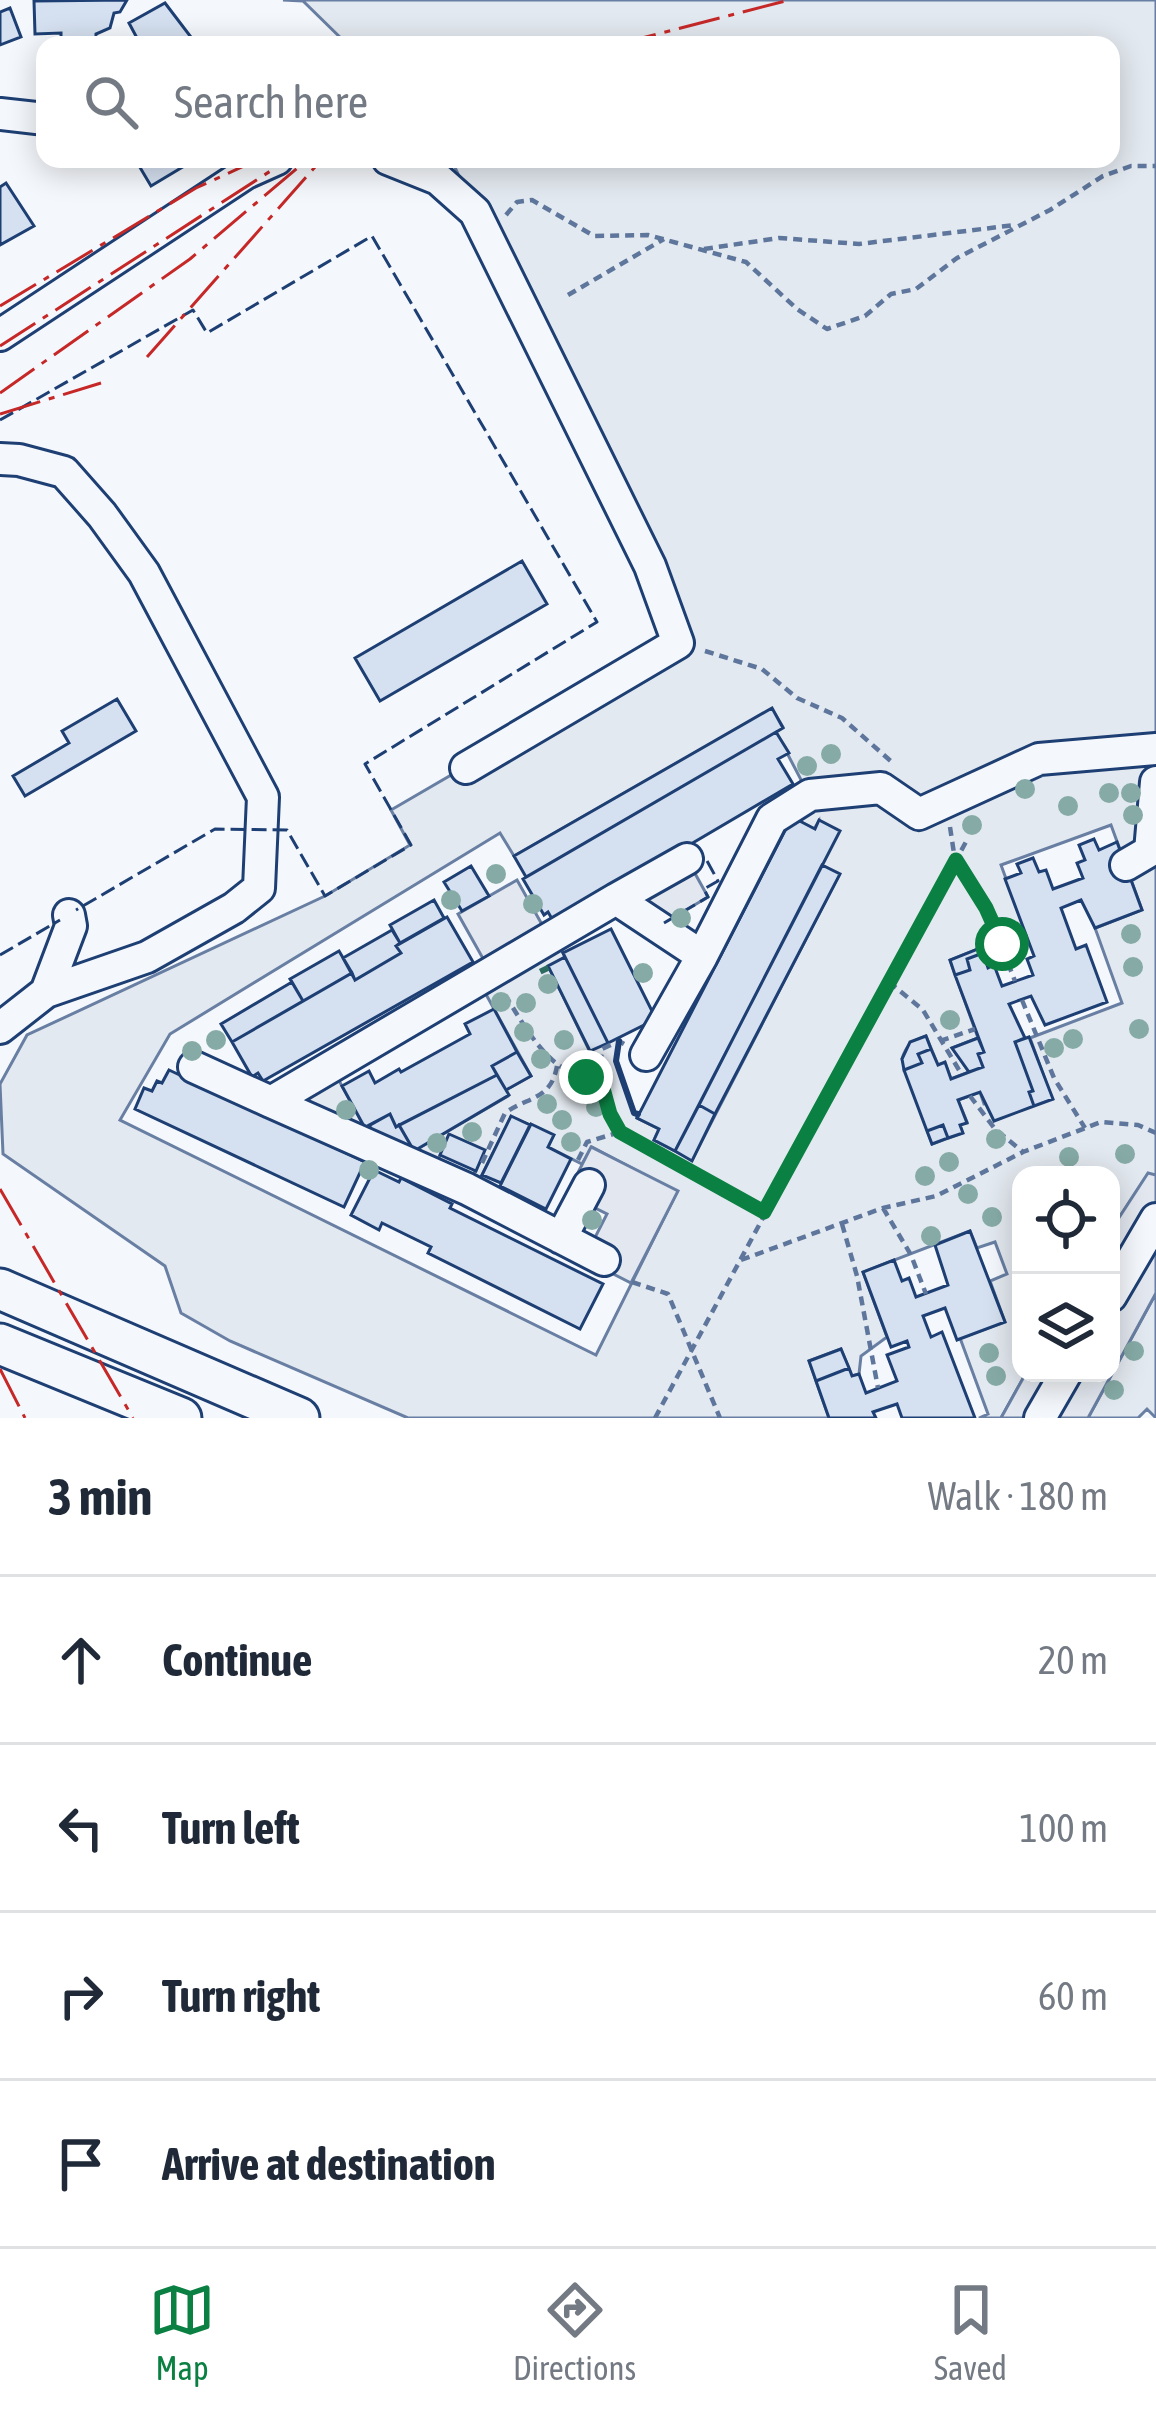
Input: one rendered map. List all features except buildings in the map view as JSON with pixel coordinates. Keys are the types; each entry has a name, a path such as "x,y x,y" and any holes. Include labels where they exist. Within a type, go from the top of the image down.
{"main road":[{"path":"0,1288 299,1418"},
{"path":"0,1344 181,1418"}],"street":[{"path":"0,114 36,117"},
{"path":"0,335 257,168"},
{"path":"410,168 438,179 475,212 650,566 678,643 466,768"},
{"path":"0,459 64,472 102,515 144,573 263,796 259,888 234,908 147,957 46,992 0,1028"},
{"path":"632,1048 702,956 772,819 809,795 881,788 933,808 1039,760 1156,749"},
{"path":"1126,865 1150,851 1156,782"},
{"path":"271,1102 687,859"},
{"path":"616,899 702,956"},
{"path":"46,992 71,926 69,915"},
{"path":"194,1067 469,1191 604,1260"},
{"path":"561,1238 590,1185"},
{"path":"1120,1281 1156,1219"},
{"path":"1040,1418 1061,1382"}],"path":[{"path":"487,237 517,202 532,200 594,236 648,235 746,262 826,329 865,316 891,294 916,289 957,258 1103,176 1131,166 1156,166"},
{"path":"698,249 779,238 859,244 1022,224"},
{"path":"568,295 664,239"},
{"path":"678,643 762,669 797,698 842,718 902,771"},
{"path":"933,808 956,860 986,908 1015,981"},
{"path":"655,1418 968,838"},
{"path":"490,971 557,1066 586,1077 599,1074"},
{"path":"890,982 922,1010 962,1075"},
{"path":"1022,1000 1054,1078 1085,1128"},
{"path":"940,1041 975,1029"},
{"path":"632,1048 602,1049 599,1074 620,1132 764,1212"},
{"path":"469,1191 505,1113 544,1095 557,1066"},
{"path":"970,1096 995,1129 1023,1152"},
{"path":"738,1262 883,1208 936,1196 1023,1152 1101,1122 1138,1125 1156,1133"},
{"path":"883,1208 926,1294"},
{"path":"842,1224 878,1388"},
{"path":"632,1282 668,1294 720,1418"}],"shaded area":[{"path":"283,0 1156,0 1156,1175 1148,1174 1120,1216 1120,1166 1012,1166 1012,1382 1021,1382 1001,1418 979,1418 988,1414 960,1338 1005,1322 990,1281 1007,1274 995,1242 977,1248 970,1231 863,1272 887,1337 861,1356 859,1374 852,1376 841,1349 809,1361 829,1418 408,1418 230,1341 181,1313 165,1266 3,1154 0,1084 27,1035 325,896 410,845 391,810 678,643 455,168 1120,168 1120,36 339,36 303,1","holes":["772,709 783,727 776,732 809,795 792,817 814,829 819,821 822,865 839,875 692,1160 654,1140 659,1129 637,1118 616,1061 619,1037 589,1050 549,967 565,957 554,934 477,978 531,1076 506,1090 508,1096 414,1151 432,1174 449,1135 484,1151 467,1189 473,1193 511,1117 553,1135 548,1147 582,1164 592,1147 677,1192 596,1355 120,1120 170,1034 500,833 514,856","1111,825 1142,910 1095,928 1122,1003 1030,1038 1052,1099 984,1104 980,1092 958,1100 967,1122 960,1125 962,1133 932,1144 902,1059 910,1044 926,1036 938,1065 945,1063 951,1079 969,1072 952,1048 978,1038 950,960 1027,936 1001,865"]},
{"path":"687,859 708,897 659,926 637,888"},
{"path":"517,880 549,937 490,971 458,914"},
{"path":"331,1066 365,1128 271,1102"},
{"path":"591,1147 678,1191 631,1283 584,1259 607,1214 567,1194"},
{"path":"1148,1173 1156,1175 1156,1293 1120,1359 1120,1274 1120,1216"},
{"path":"1156,1293 1156,1418 1147,1409 1138,1418 1088,1418 1108,1382 1120,1382 1120,1359"},
{"path":"1021,1382 1108,1382 1088,1418 1001,1418"}],"hedge":[{"path":"543,967 556,994"}],"fence":[{"path":"0,420 193,310 207,333 372,236 597,622 365,764 411,845 325,896 287,830 215,829 76,910"},
{"path":"664,923 708,897 704,889 718,881 706,859"},
{"path":"0,955 60,920"}],"wall":[{"path":"619,1041 616,1061 638,1114"}],"power":[{"path":"650,36 789,0"},
{"path":"0,306 196,188 239,168"},
{"path":"0,346 275,168"},
{"path":"0,393 190,259 297,168"},
{"path":"147,357 314,168"},
{"path":"0,414 101,383"},
{"path":"0,1189 133,1418"},
{"path":"0,1369 25,1418"}],"route":[{"path":"586,1077 599,1074 620,1132 764,1212 956,860 1002,944"}]}
